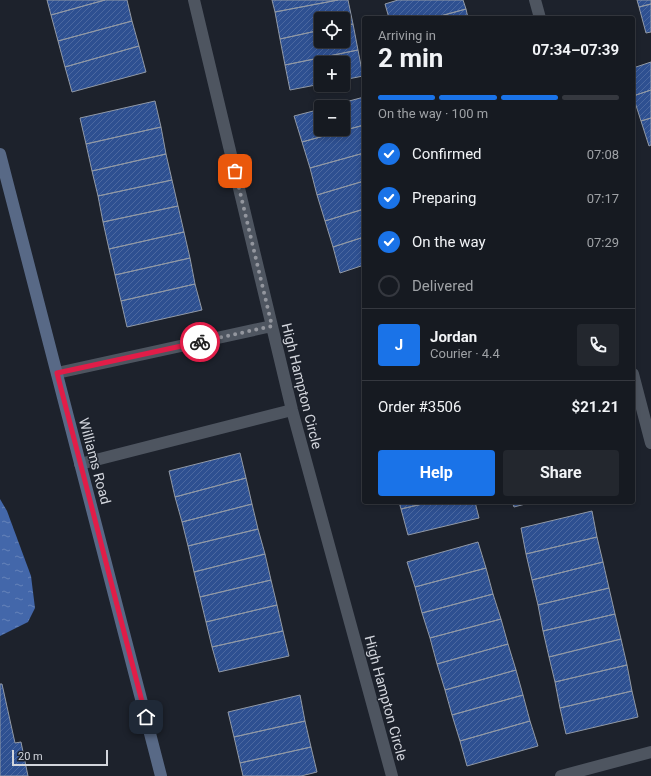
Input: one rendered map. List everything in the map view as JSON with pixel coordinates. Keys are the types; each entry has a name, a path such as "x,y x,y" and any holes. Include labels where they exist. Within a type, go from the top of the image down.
{"street":[{"name":"Williams Road","path":"0,154 161,776"}],"lane":[{"name":"High Hampton Circle","path":"194,0 292,410 392,776"},
{"path":"535,0 539,16"},
{"path":"57,373 272,326"},
{"path":"635,382 651,443"},
{"path":"80,464 292,410"},
{"path":"562,776 651,752"}],"water":[{"path":"0,499 7,511 31,576 35,608 28,622 0,636"}],"building":[{"path":"47,0 105,0 51,15"},
{"path":"105,0 127,0 132,21 58,41 51,15"},
{"path":"272,0 338,0 275,12"},
{"path":"338,0 348,0 353,24 350,25 350,12 314,12 314,32 280,39 275,12"},
{"path":"398,0 463,0 466,9 440,16 388,16 385,4"},
{"path":"637,0 651,0 651,4 639,7"},
{"path":"651,4 651,32 646,33 639,7"},
{"path":"466,9 468,16 440,16"},
{"path":"132,21 139,46 65,67 58,41"},
{"path":"353,24 358,50 329,56 314,56 314,59 285,65 280,39 314,32 314,48 350,48 350,25"},
{"path":"139,46 146,72 72,92 65,67"},
{"path":"358,50 362,76 350,79 350,56 329,56"},
{"path":"314,59 314,85 290,90 285,65"},
{"path":"651,62 651,90 635,95 635,67"},
{"path":"651,90 651,118 641,121 635,102 635,95"},
{"path":"362,98 362,126 350,129 350,101"},
{"path":"155,101 161,127 86,144 80,118"},
{"path":"314,111 314,136 324,136 302,142 294,116"},
{"path":"651,118 651,145 649,146 641,121"},
{"path":"362,126 362,154 310,168 302,142 324,136 350,136 350,129"},
{"path":"161,127 166,154 92,171 86,144"},
{"path":"166,154 172,180 98,196 92,171"},
{"path":"362,154 362,182 317,195 310,168"},
{"path":"172,180 178,206 103,222 98,196"},
{"path":"362,182 362,210 325,221 317,195"},
{"path":"178,206 184,232 109,249 103,222"},
{"path":"362,210 362,238 333,247 325,221"},
{"path":"184,232 190,258 115,275 109,249"},
{"path":"362,238 362,266 340,273 333,247"},
{"path":"190,258 195,284 121,301 115,275"},
{"path":"195,284 202,310 127,327 121,301"},
{"path":"240,453 246,478 175,497 169,471"},
{"path":"246,478 252,504 182,522 175,497"},
{"path":"252,504 258,529 188,546 182,522"},
{"path":"400,504 422,504 401,509"},
{"path":"422,504 476,504 479,518 408,535 401,509"},
{"path":"513,504 525,504 514,507"},
{"path":"592,511 597,537 526,554 521,528"},
{"path":"258,529 265,554 194,572 188,546"},
{"path":"597,537 603,562 532,580 526,554"},
{"path":"478,542 486,568 415,587 407,562"},
{"path":"265,554 271,580 200,597 194,572"},
{"path":"603,562 609,588 538,605 532,580"},
{"path":"486,568 493,594 422,613 415,587"},
{"path":"271,580 277,605 206,622 200,597"},
{"path":"609,588 615,614 543,631 538,605"},
{"path":"493,594 501,619 430,638 422,613"},
{"path":"277,605 283,631 212,647 206,622"},
{"path":"615,614 621,639 549,657 543,631"},
{"path":"501,619 508,644 437,664 430,638"},
{"path":"283,631 289,656 219,672 212,647"},
{"path":"621,639 627,665 555,682 549,657"},
{"path":"508,644 516,670 445,690 437,664"},
{"path":"627,665 632,691 560,708 555,682"},
{"path":"516,670 523,695 452,715 445,690"},
{"path":"0,684 2,684 15,743 21,742 28,776 0,776"},
{"path":"632,691 638,717 566,734 560,708"},
{"path":"300,695 305,721 234,737 228,712"},
{"path":"523,695 530,721 460,741 452,715"},
{"path":"305,721 311,747 240,763 234,737"},
{"path":"530,721 538,746 467,766 460,741"},
{"path":"311,747 317,772 301,776 243,776 240,763"}],"way so far":[{"path":"200,342 272,326 235,171"}],"route":[{"path":"146,717 57,373 200,342"}]}
